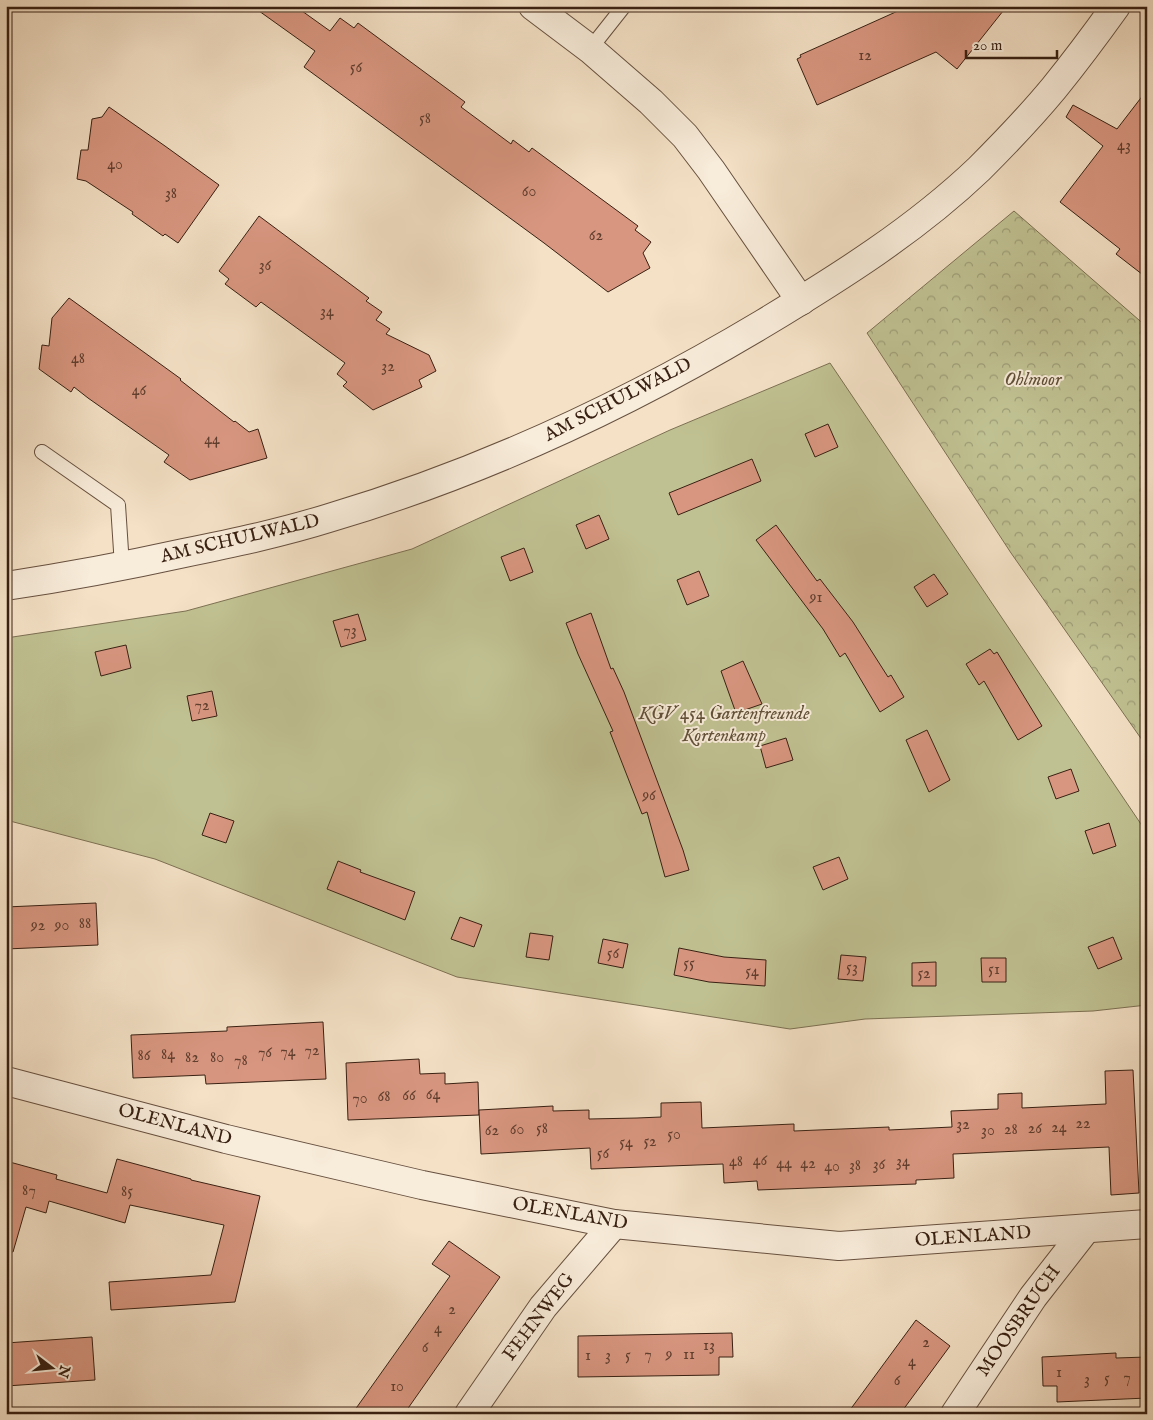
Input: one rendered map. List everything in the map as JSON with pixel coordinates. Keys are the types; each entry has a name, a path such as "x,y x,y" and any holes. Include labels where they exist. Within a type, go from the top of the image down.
{"street":[{"name":"AM SCHULWALD","path":"6,586 59,578 248,540 327,519 393,498 467,471 572,425 658,382 801,301 899,236 934,208 1018,130 1054,88 1116,6"},
{"path":"547,10 651,102 685,136 711,170 801,301"},
{"name":"OLENLAND","path":"6,1081 226,1139 422,1186 614,1224 838,1246 1147,1224"},
{"name":"FEHNWEG","path":"469,1414 543,1307 614,1224"},
{"name":"MOOSBRUCH","path":"955,1414 1033,1297 1086,1229"}],"lane":[{"path":"590,49 624,6"},
{"path":"42,452 118,505 122,566"}],"green space":[{"name":"Ohlmoor","path":"1014,211 1147,327 1147,747 1011,553 867,333"},
{"name":"KGV 454 Gartenfreunde Kortenkamp","path":"830,363 1147,833 1147,1005 1093,1011 865,1019 790,1029 457,977 155,859 6,820 6,638 186,611 412,549 670,430"}],"building":[{"path":"252,6 295,6 330,31 340,18 354,28 358,23 465,102 461,107 511,144 513,140 529,152 532,148 638,226 635,230 651,242 643,253 650,268 608,292 304,67 315,51"},
{"path":"909,6 1007,6 957,69 936,52 817,105 797,59 801,57 800,55"},
{"path":"1147,90 1147,278 1116,254 1120,249 1060,202 1103,146 1066,117 1073,105 1117,129"},
{"path":"109,107 219,185 178,243 165,234 163,236 132,214 133,212 86,181 77,179 81,150 88,150 92,119 102,117"},
{"path":"259,216 369,298 366,301 382,312 376,320 390,329 386,334 429,355 436,371 419,380 422,387 373,410 343,386 347,382 337,374 345,363 261,302 256,307 225,284 229,279 219,271"},
{"path":"69,298 181,379 234,422 249,432 258,429 267,458 190,480 164,462 169,455 74,387 71,392 39,369 42,345 49,346 52,318"},
{"path":"828,424 838,447 815,457 805,434"},
{"path":"752,459 761,481 678,515 669,493"},
{"path":"599,515 609,539 586,549 576,525"},
{"path":"776,525 817,581 820,579 853,622 888,677 891,675 904,697 880,712 845,653 840,657 823,629 756,540"},
{"path":"524,548 533,572 510,581 501,557"},
{"path":"699,571 709,596 687,605 677,580"},
{"path":"934,574 948,594 927,607 914,587"},
{"path":"591,613 611,669 613,668 624,692 689,870 665,877 647,812 642,814 610,732 613,731 566,623"},
{"path":"358,614 366,640 341,647 333,621"},
{"path":"126,645 131,668 101,676 95,652"},
{"path":"990,649 994,654 997,652 1042,726 1018,740 984,681 979,685 966,664"},
{"path":"743,661 762,704 736,713 721,671"},
{"path":"212,691 217,716 192,721 187,696"},
{"path":"927,730 950,780 929,792 906,740"},
{"path":"786,738 793,760 766,768 760,746"},
{"path":"1071,769 1079,791 1056,799 1048,777"},
{"path":"210,813 234,821 226,843 202,835"},
{"path":"1109,823 1116,846 1093,854 1085,831"},
{"path":"839,857 848,879 823,890 813,867"},
{"path":"338,861 361,870 360,872 415,892 405,920 327,889"},
{"path":"96,903 98,945 6,949 6,907"},
{"path":"460,917 482,925 474,947 451,939"},
{"path":"530,933 553,936 549,960 526,957"},
{"path":"1113,937 1122,959 1098,969 1088,947"},
{"path":"603,939 628,944 623,968 598,963"},
{"path":"679,948 724,957 766,960 765,986 709,982 674,975"},
{"path":"841,955 866,957 863,981 838,979"},
{"path":"981,958 1006,958 1006,982 982,982"},
{"path":"936,962 936,986 912,986 912,963"},
{"path":"323,1022 326,1079 206,1084 205,1075 133,1078 131,1035 227,1031 227,1027"},
{"path":"419,1059 420,1074 445,1073 445,1084 478,1082 479,1115 348,1120 346,1063"},
{"path":"1133,1070 1139,1193 1111,1195 1109,1147 953,1154 954,1178 916,1180 916,1184 758,1190 757,1181 724,1183 723,1164 591,1169 590,1148 481,1154 479,1110 553,1106 553,1111 589,1110 589,1119 637,1118 661,1117 661,1103 701,1102 702,1128 794,1124 794,1131 889,1127 889,1130 952,1127 951,1111 998,1109 998,1094 1022,1093 1022,1108 1106,1104 1105,1071"},
{"path":"117,1159 191,1180 260,1196 235,1302 111,1310 109,1282 211,1275 224,1225 130,1205 125,1223 49,1201 46,1213 26,1207 13,1252 6,1251 6,1161 57,1175 56,1179 107,1193"},
{"path":"449,1241 500,1277 404,1414 352,1414 450,1276 432,1264"},
{"path":"916,1320 950,1346 900,1414 847,1414"},
{"path":"732,1333 733,1357 719,1357 719,1375 578,1377 578,1336"},
{"path":"92,1337 95,1380 6,1386 6,1343"},
{"path":"1116,1353 1116,1358 1147,1357 1147,1398 1057,1402 1057,1386 1043,1386 1042,1357"}]}
